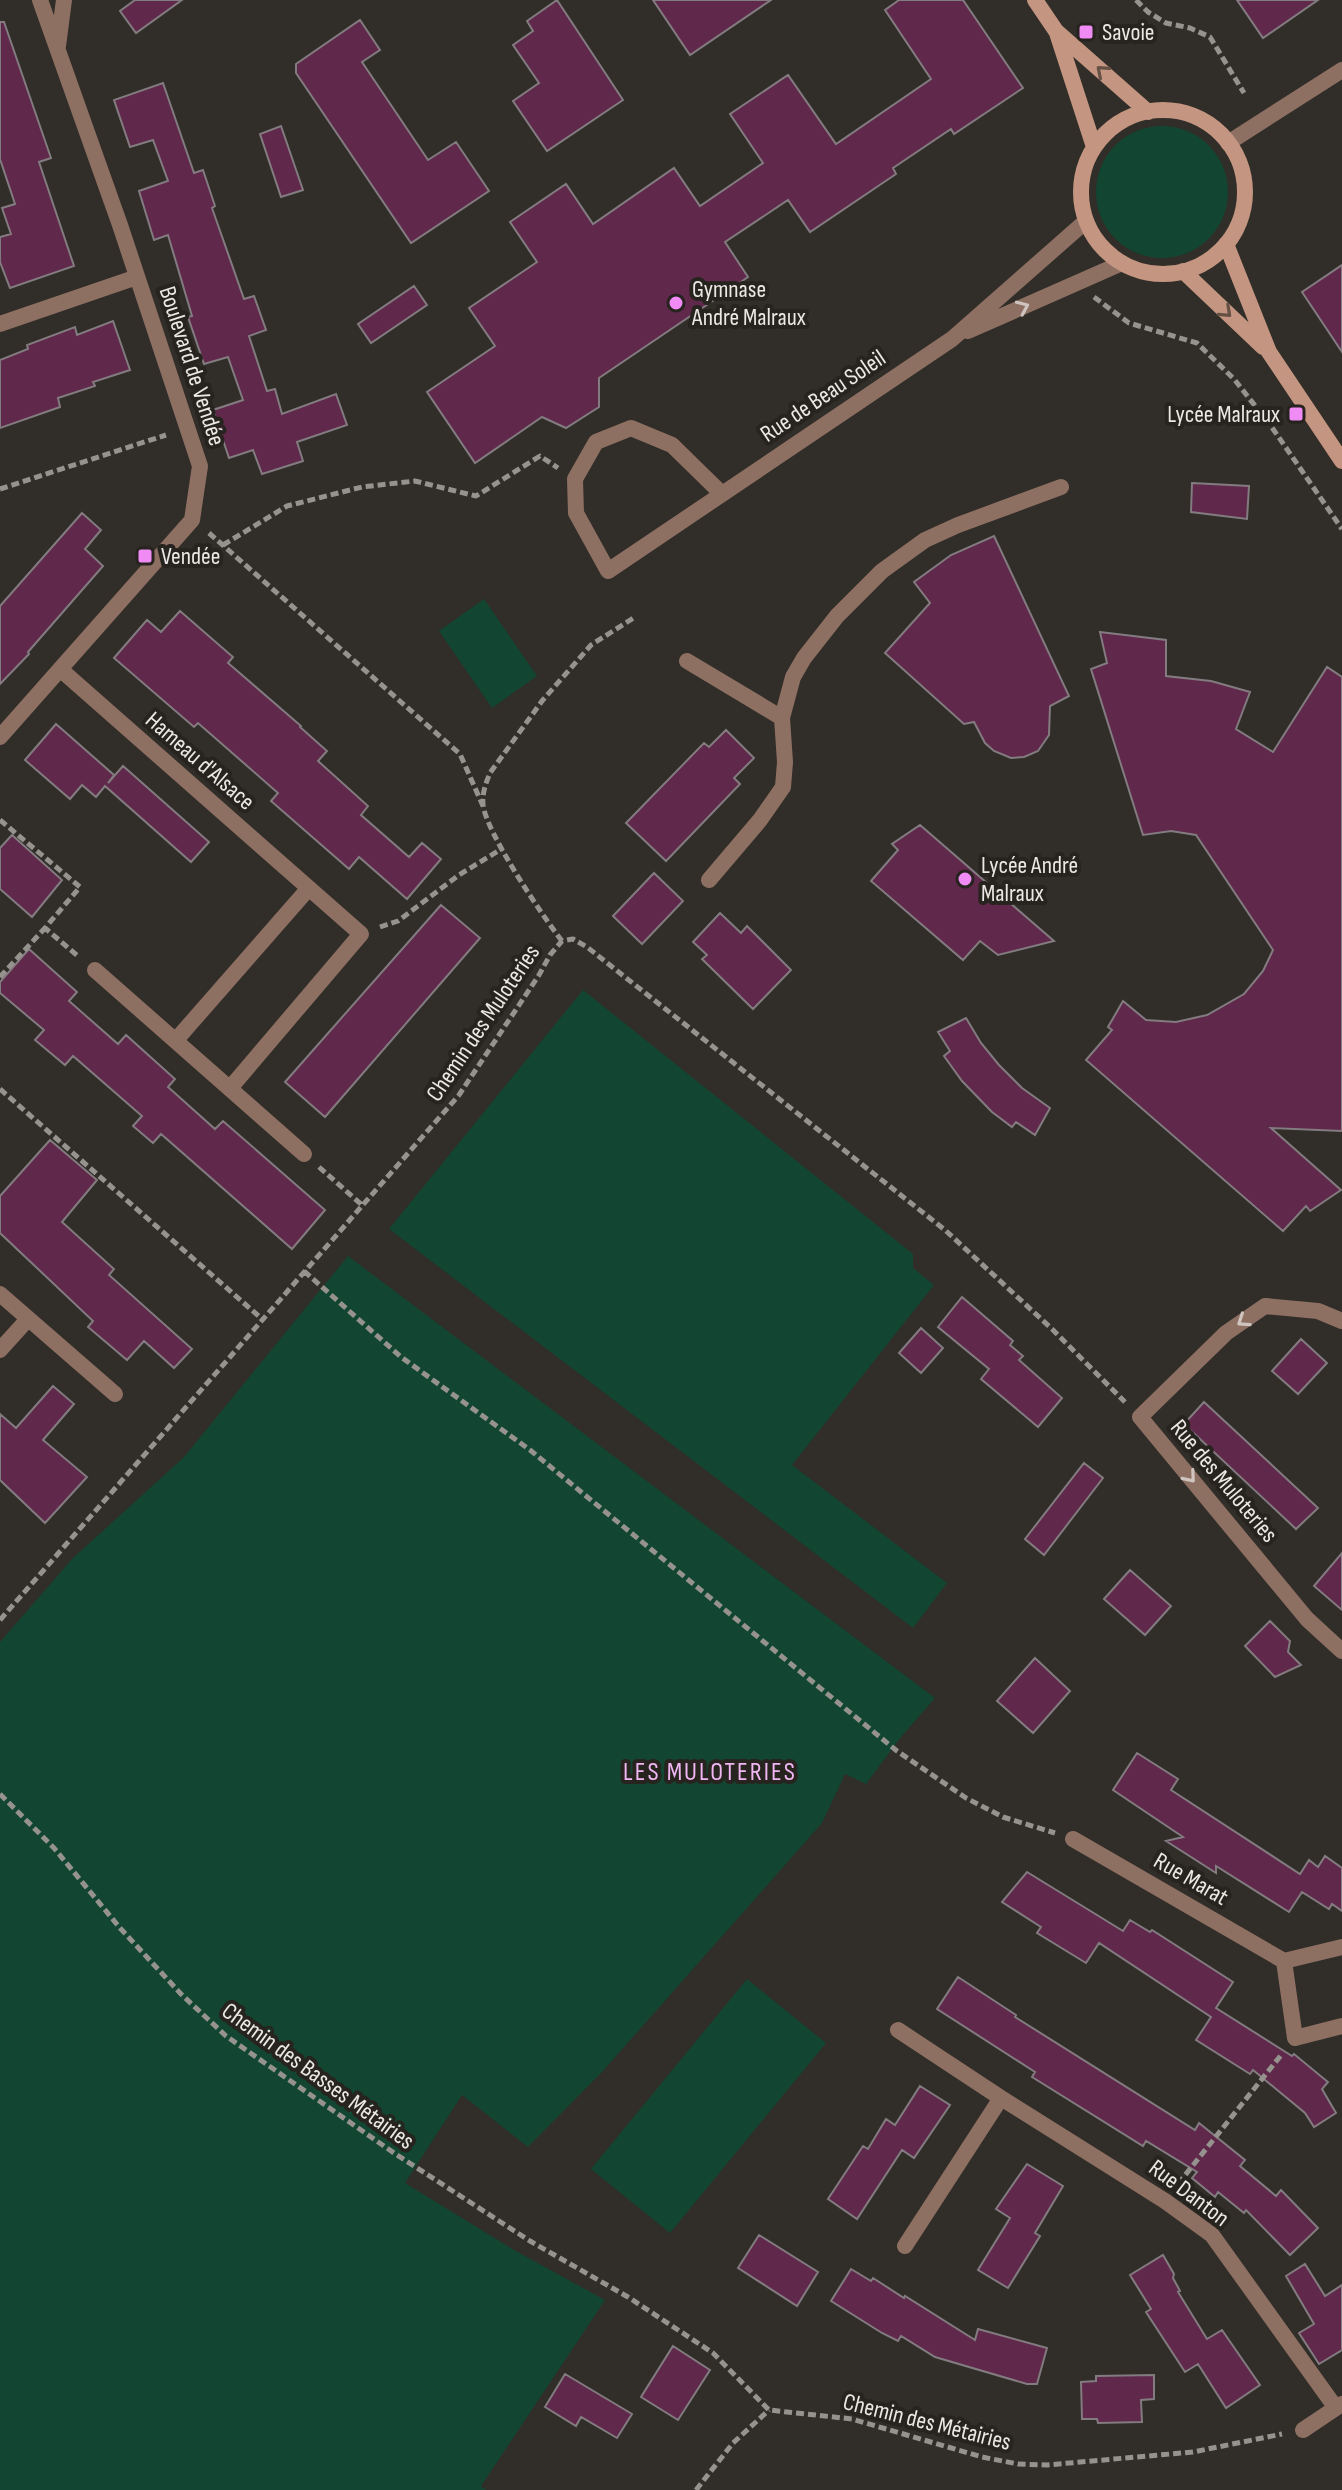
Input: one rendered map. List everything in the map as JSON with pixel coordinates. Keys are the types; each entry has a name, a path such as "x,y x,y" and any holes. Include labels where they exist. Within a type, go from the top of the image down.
{"street":[{"path":"40,0 58,53"},
{"name":"Boulevard de Vendée","path":"64,0 58,53 200,466 192,520"},
{"path":"1035,0 1056,31 1148,112"},
{"path":"1056,31 1094,147"},
{"path":"1228,143 1342,70"},
{"path":"1168,110 1196,117 1213,127 1228,143 1239,162 1244,193 1237,226 1226,244 1210,258 1183,271 1157,274 1122,263 1105,250 1086,221 1081,193 1082,179 1094,147 1102,137 1122,121 1148,112 1168,110"},
{"name":"Rue de Beau Soleil","path":"575,479 576,513 608,571 952,339 1086,221"},
{"path":"1226,244 1269,352 1342,461"},
{"name":"Rue de Beau Soleil","path":"952,339 1122,263"},
{"path":"1183,271 1269,352"},
{"path":"0,324 137,277"},
{"path":"575,479 596,442 631,428 672,445 722,494"},
{"path":"709,880 760,820 783,787 782,718 793,677 837,616 882,571 925,540 1061,487"},
{"path":"0,737 192,520"},
{"path":"687,661 782,718"},
{"name":"Hameau d'Alsace","path":"60,669 361,934"},
{"path":"176,1040 309,888"},
{"path":"231,1087 361,934"},
{"path":"95,970 304,1154"},
{"path":"0,1294 115,1394"},
{"name":"Rue des Muloteries","path":"1342,1321 1318,1311 1265,1306 1226,1333 1140,1417 1307,1619 1342,1651"},
{"path":"0,1350 28,1319"},
{"name":"Rue Marat","path":"1073,1839 1284,1961"},
{"path":"1342,1947 1284,1961 1295,2038 1342,2026"},
{"name":"Rue Danton","path":"898,2030 1165,2201 1212,2235 1339,2406"},
{"path":"905,2246 1001,2098"},
{"path":"1303,2430 1339,2406"}],"path":[{"path":"1136,0 1166,23 1190,28 1210,37 1244,93"},
{"path":"1087,292 1129,323 1197,343 1234,379 1271,426 1342,529"},
{"path":"0,489 187,428"},
{"path":"223,545 287,506 362,487 415,481 476,496 540,456 575,479"},
{"path":"192,520 460,754 523,885 562,941"},
{"path":"483,806 484,786 490,773 542,701 591,645 635,617"},
{"path":"0,820 80,887 0,977"},
{"path":"361,934 398,921 459,875 503,848"},
{"path":"45,928 95,970"},
{"name":"Chemin des Muloteries","path":"0,1620 459,1095 550,955 562,941 573,939 945,1230 1052,1329 1140,1417"},
{"path":"0,1089 262,1319"},
{"path":"304,1154 362,1205"},
{"path":"304,1271 401,1357 530,1450 897,1751 966,1798 1003,1817 1073,1839"},
{"name":"Chemin des Basses Métairies","path":"0,1794 54,1848 161,1972 226,2036 394,2153 713,2353 769,2410"},
{"path":"1165,2201 1295,2038"},
{"path":"696,2490 733,2443 769,2410"},
{"name":"Chemin des Métairies","path":"769,2410 852,2419 982,2457 1033,2465 1193,2452 1303,2430"}],"green space":[{"path":"1162,126 1187,131 1209,145 1223,167 1228,192 1223,217 1209,239 1187,253 1162,258 1137,253 1115,239 1101,217 1096,192 1101,167 1115,145 1137,131"},
{"path":"484,599 537,676 492,708 439,631"},
{"path":"583,990 913,1254 913,1268 934,1285 792,1465 947,1583 913,1628 389,1229"},
{"path":"348,1256 935,1698 866,1784 845,1774 822,1823 602,2072 528,2147 462,2095 405,2183 514,2250 605,2300 481,2486 486,2490 0,2490 0,1642 72,1559 184,1457"},
{"path":"747,1979 826,2043 670,2233 591,2169"}],"building":[{"path":"135,0 182,0 136,33 120,11"},
{"path":"557,0 623,100 547,151 513,101 539,83 513,45 533,31 527,21"},
{"path":"653,0 771,0 690,55"},
{"path":"899,0 963,0 1023,88 954,134 951,129 893,168 896,174 810,232 788,200 725,242 748,277 599,378 599,407 566,428 542,417 475,463 427,392 495,346 469,308 537,262 510,222 566,184 593,224 674,168 700,206 763,163 730,114 788,75 836,144 931,79 885,10"},
{"path":"1237,0 1318,0 1263,38"},
{"path":"360,20 380,50 362,62 428,160 456,142 489,191 411,243 296,73 296,64"},
{"path":"0,22 4,22 51,158 39,162 74,266 10,288 0,262 0,237 11,234 2,208 15,204 0,159"},
{"path":"163,83 194,173 203,170 215,206 212,208 244,299 254,296 266,330 249,336 267,391 275,389 282,414 336,394 347,425 297,442 303,461 262,474 253,450 229,458 213,410 243,400 228,357 204,364 188,317 192,316 168,235 154,240 139,191 168,181 153,140 130,147 114,100"},
{"path":"281,126 303,190 281,197 260,134"},
{"path":"1342,265 1342,352 1302,292"},
{"path":"414,286 427,305 371,343 358,324"},
{"path":"113,321 130,370 58,398 60,407 0,428 0,360 28,349 27,345 75,327 77,335"},
{"path":"1192,483 1249,486 1247,519 1191,512"},
{"path":"82,513 101,530 85,549 103,566 0,684 0,606"},
{"path":"994,536 1069,696 1050,706 1049,735 1038,751 1024,757 1011,758 994,751 985,743 974,722 964,724 885,653 930,603 914,582 951,555"},
{"path":"180,611 233,657 228,663 327,751 318,761 368,806 361,815 409,857 422,843 441,859 407,899 359,857 349,869 271,801 278,793 198,723 194,727 114,658 147,620 161,632"},
{"path":"1100,632 1166,640 1166,676 1211,681 1250,692 1236,729 1273,752 1327,667 1342,677 1342,1131 1271,1128 1341,1190 1310,1211 1306,1206 1283,1231 1086,1060 1112,1030 1108,1027 1123,1001 1146,1020 1176,1022 1207,1015 1244,994 1263,971 1273,950 1196,835 1171,831 1143,835 1091,669 1107,663"},
{"path":"56,724 114,775 108,783 123,766 209,842 191,862 105,786 96,797 82,785 70,799 25,760"},
{"path":"726,730 754,758 734,778 740,784 666,861 626,823 704,743 709,747"},
{"path":"920,825 1054,941 998,955 980,941 963,960 871,881 898,850 892,844"},
{"path":"12,835 62,880 32,917 0,889 0,848"},
{"path":"654,873 683,901 642,944 613,916"},
{"path":"441,905 480,938 325,1117 285,1082"},
{"path":"720,913 741,933 747,926 791,970 753,1009 702,959 707,955 693,942"},
{"path":"29,949 77,992 69,1001 118,1044 126,1035 175,1079 168,1087 215,1129 223,1121 325,1210 292,1249 161,1134 153,1143 133,1126 142,1116 73,1056 65,1065 35,1040 44,1030 0,993 0,982"},
{"path":"966,1018 999,1065 1022,1088 1050,1108 1035,1135 1016,1122 1012,1127 992,1112 962,1081 944,1056 950,1051 938,1032"},
{"path":"50,1140 97,1180 62,1222 114,1269 109,1275 192,1349 174,1368 144,1341 127,1360 88,1327 93,1321 0,1233 0,1196"},
{"path":"962,1297 1013,1341 1010,1345 1023,1356 1019,1360 1062,1398 1038,1427 981,1379 989,1369 938,1327"},
{"path":"921,1328 943,1348 921,1373 899,1353"},
{"path":"1301,1339 1327,1363 1298,1394 1272,1371"},
{"path":"53,1386 74,1404 43,1440 87,1477 45,1523 0,1480 0,1414 16,1428"},
{"path":"1204,1402 1318,1508 1296,1529 1184,1424"},
{"path":"1084,1463 1103,1478 1044,1555 1025,1539"},
{"path":"1342,1553 1342,1610 1314,1586"},
{"path":"1130,1570 1171,1606 1145,1635 1104,1599"},
{"path":"1270,1621 1290,1641 1288,1652 1301,1665 1275,1677 1245,1646"},
{"path":"1035,1658 1070,1691 1033,1733 997,1701"},
{"path":"1137,1753 1178,1779 1171,1790 1300,1874 1309,1860 1318,1867 1325,1856 1342,1868 1342,1911 1332,1904 1329,1909 1302,1892 1289,1912 1216,1866 1216,1873 1166,1841 1183,1837 1113,1790"},
{"path":"1027,1872 1123,1931 1130,1920 1150,1932 1152,1930 1233,1982 1216,2008 1292,2056 1294,2054 1328,2082 1322,2089 1336,2113 1314,2127 1305,2113 1253,2070 1250,2074 1196,2040 1211,2017 1099,1943 1086,1963 1037,1933 1041,1927 1002,1902"},
{"path":"958,1977 1015,2017 1195,2130 1199,2123 1245,2160 1240,2166 1276,2196 1281,2190 1318,2228 1290,2255 1246,2210 1244,2213 1218,2192 1215,2197 1192,2178 1197,2172 1146,2141 1143,2146 1032,2077 1035,2072 937,2009"},
{"path":"920,2086 950,2105 914,2158 902,2150 857,2219 828,2199 863,2146 868,2149 886,2119 895,2125"},
{"path":"1027,2164 1063,2186 1035,2233 1040,2236 1008,2288 978,2270 1010,2218 996,2209"},
{"path":"759,2235 818,2272 797,2306 738,2268"},
{"path":"1163,2255 1174,2274 1178,2292 1207,2339 1222,2330 1260,2385 1226,2408 1198,2364 1185,2372 1146,2312 1151,2309 1130,2275"},
{"path":"1305,2264 1325,2296 1342,2285 1342,2350 1319,2364 1299,2333 1314,2324 1286,2276"},
{"path":"851,2269 905,2296 975,2340 978,2329 1047,2348 1037,2384 1027,2384 935,2357 901,2336 898,2341 882,2333 831,2301"},
{"path":"673,2346 710,2370 678,2420 641,2397"},
{"path":"565,2374 632,2414 617,2438 581,2417 576,2426 545,2407"},
{"path":"1154,2375 1154,2399 1141,2400 1142,2422 1098,2423 1097,2419 1082,2419 1081,2382 1096,2381 1096,2376"}],"place":[{"name":"Savoie","path":"1086,32"},
{"name":"Gymnase André Malraux","path":"676,303"},
{"name":"Lycée Malraux","path":"1296,414"},
{"name":"Vendée","path":"145,556"},
{"name":"Lycée André Malraux","path":"965,879"}],"district":[{"name":"LES MULOTERIES","path":"710,1772"}]}
